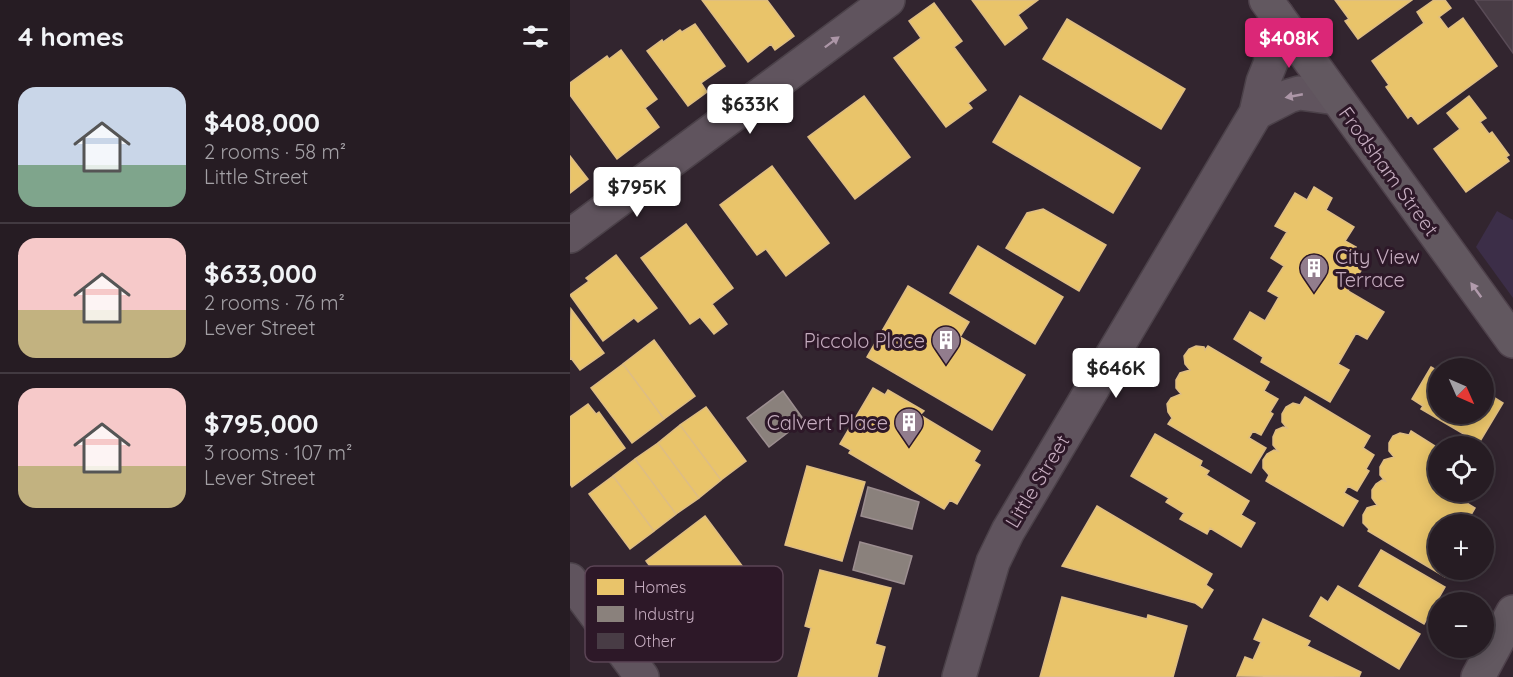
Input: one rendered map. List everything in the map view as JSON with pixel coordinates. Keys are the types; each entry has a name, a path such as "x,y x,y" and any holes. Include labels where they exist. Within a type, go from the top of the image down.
{"highway":[{"name":"Frodsham Street","path":"1271,7 1513,341"},
{"path":"1478,677 1513,612"}],"street":[{"path":"570,236 888,0"},
{"name":"Little Street","path":"959,677 993,562 1008,531 1256,113 1263,82 1271,62 1271,7"},
{"path":"1256,113 1299,93 1336,98"},
{"path":"570,580 585,600"},
{"path":"631,662 642,677"}],"shaded area":[{"path":"1497,211 1513,220 1513,298 1476,247"}],"building: Homes":[{"path":"702,0 767,0 794,36 775,50 771,44 748,62"},
{"path":"972,0 1038,0 1018,15 1027,28 1005,45"},
{"path":"1335,0 1412,0 1358,39 1345,21 1349,19"},
{"path":"1434,0 1445,0 1451,8 1439,17 1448,29 1463,18 1497,66 1418,124 1411,115 1408,118 1386,87 1389,85 1372,61 1424,23 1417,12"},
{"path":"934,3 962,41 954,47 986,90 968,103 972,108 946,127 894,58 921,38 909,21"},
{"path":"1067,19 1185,89 1161,129 1043,59"},
{"path":"695,24 725,66 701,83 707,92 688,106 647,51 662,40 663,42 680,30 682,32"},
{"path":"621,50 657,99 645,108 659,127 617,159 570,95 570,83 607,56 609,59"},
{"path":"864,96 910,157 855,199 808,137"},
{"path":"1020,96 1140,168 1113,213 993,142"},
{"path":"1469,96 1486,118 1480,122 1489,134 1492,132 1509,155 1506,157 1509,161 1466,192 1434,149 1460,129 1447,113"},
{"path":"570,156 588,179 570,193"},
{"path":"772,166 829,243 786,276 766,249 757,255 720,205"},
{"name":"City View Terrace","path":"1314,187 1332,198 1326,210 1354,227 1345,241 1356,247 1348,261 1362,269 1348,291 1384,312 1367,339 1356,333 1338,364 1349,370 1330,402 1261,362 1263,357 1234,339 1250,312 1265,321 1279,297 1268,291 1284,266 1271,258 1287,232 1275,226 1295,193 1307,200"},
{"path":"1043,209 1106,245 1079,291 1006,248 1027,213"},
{"path":"686,224 733,288 712,304 727,324 714,334 700,317 690,324 641,258"},
{"path":"978,246 1063,297 1035,344 950,293"},
{"path":"616,255 657,308 638,322 634,318 603,341 570,295 589,281 586,278"},
{"name":"Piccolo Place","path":"908,286 969,322 960,337 1025,375 992,430 867,357"},
{"path":"571,309 604,353 580,370 570,359"},
{"path":"654,340 695,396 664,419 623,364"},
{"path":"1196,346 1204,347 1205,350 1208,346 1269,382 1264,391 1278,399 1270,412 1273,414 1261,435 1253,431 1249,438 1266,448 1251,473 1168,424 1172,418 1167,404 1171,398 1181,394 1176,388 1176,380 1180,373 1190,370 1185,364 1184,356 1189,349"},
{"path":"623,364 664,419 632,443 591,388"},
{"path":"1428,372 1428,413 1421,409 1423,406 1412,399"},
{"name":"Calvert Place","path":"873,388 885,395 888,390 924,411 920,415 980,451 974,461 980,465 957,504 950,500 944,509 849,453 851,450 840,444"},
{"path":"1305,397 1370,436 1363,448 1374,455 1366,469 1369,471 1357,491 1348,486 1344,493 1358,501 1343,526 1266,481 1269,475 1263,468 1263,460 1267,454 1274,450 1278,451 1273,445 1276,430 1287,428 1282,422 1282,414 1286,407 1293,403 1300,405"},
{"path":"1494,397 1503,403 1494,418"},
{"path":"588,404 596,414 599,412 625,448 572,487 570,484 570,417"},
{"path":"706,407 746,461 721,480 680,425"},
{"path":"1447,424 1490,424 1483,436 1467,436"},
{"path":"680,425 721,480 699,498 658,443"},
{"path":"1411,431 1428,442 1428,502 1465,502 1475,508 1472,514 1428,514 1428,567 1368,531 1369,529 1363,523 1363,515 1367,508 1377,505 1372,498 1372,490 1376,484 1382,480 1385,481 1380,475 1380,467 1384,460 1394,457 1389,451 1389,443 1393,436 1400,433 1409,435"},
{"path":"1155,434 1202,461 1200,466 1209,471 1206,475 1249,501 1241,515 1255,523 1241,547 1210,528 1207,534 1180,519 1184,513 1166,502 1169,498 1131,476"},
{"path":"658,443 699,498 676,514 635,459"},
{"path":"635,459 676,514 654,531 613,476"},
{"path":"807,466 865,482 842,561 785,545"},
{"path":"613,476 654,531 630,549 589,494"},
{"path":"1097,506 1212,574 1206,585 1213,590 1202,608 1195,603 1062,566"},
{"path":"705,516 742,566 650,566 646,561"},
{"path":"1381,550 1428,577 1428,580 1433,580 1445,587 1442,592 1428,592 1428,617 1424,624 1359,586"},
{"path":"820,570 891,588 875,644 885,647 877,677 798,677 811,628 805,626"},
{"path":"1338,586 1420,634 1399,669 1310,616 1321,597 1328,602"},
{"path":"1062,597 1147,619 1148,615 1187,626 1173,677 1040,677"},
{"path":"1263,619 1310,641 1307,646 1361,672 1359,677 1237,676 1245,657 1253,660 1261,642 1254,639"}],"building: Industry":[{"path":"783,391 804,420 769,447 747,418"},
{"path":"868,487 919,502 912,529 861,516"},
{"path":"860,542 912,556 904,584 853,570"}],"building: Other":[{"path":"1475,0 1513,0 1513,53"}],"place":[{"name":"City View Terrace","path":"1314,294"},
{"name":"Piccolo Place","path":"946,366"},
{"name":"Calvert Place","path":"909,448"}]}
